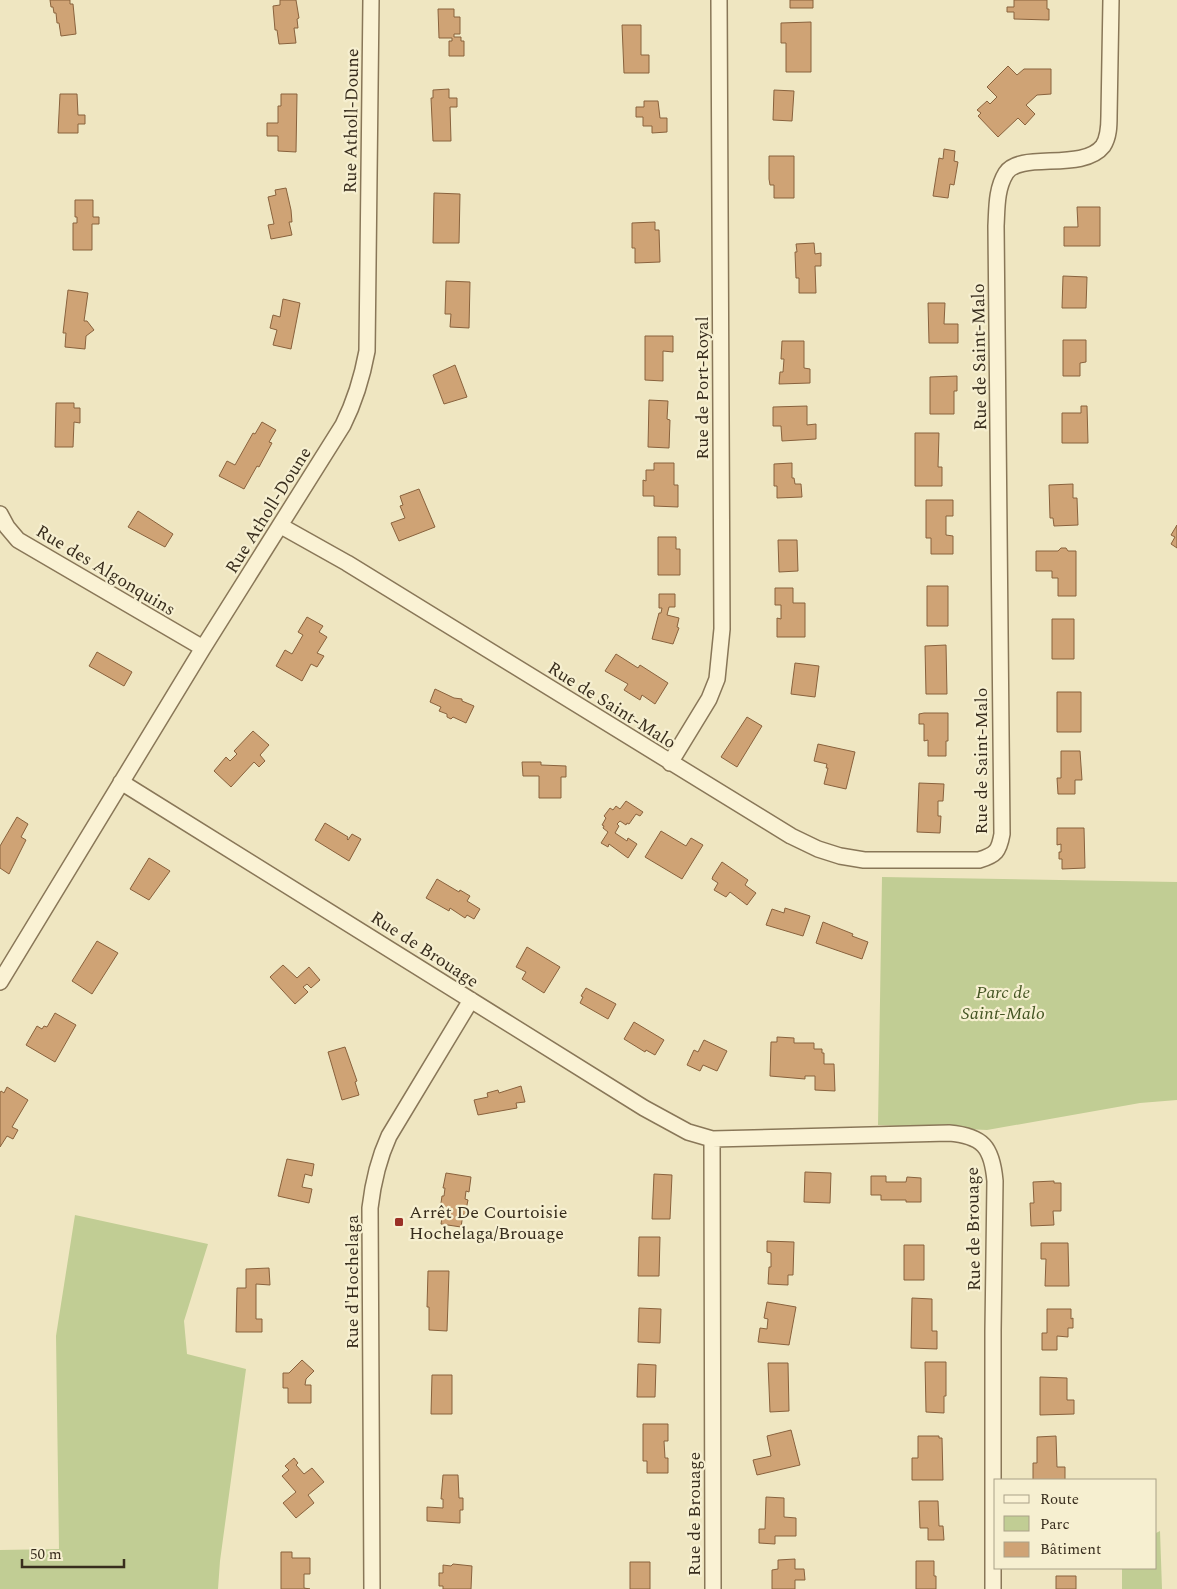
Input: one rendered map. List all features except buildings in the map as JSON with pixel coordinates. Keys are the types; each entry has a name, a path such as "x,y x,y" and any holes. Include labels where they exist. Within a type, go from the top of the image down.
{"street":[{"name":"Rue Atholl-Doune","path":"0,982 203,648 344,425 355,401 363,376 367,351 371,0"},
{"name":"Rue de Port-Royal","path":"670,763 709,699 717,679 722,629 719,0"},
{"name":"Rue de Saint-Malo","path":"281,526 347,563 791,836 818,849 840,856 864,860 979,860 992,856 999,848 1002,834 996,236 998,201 1001,184 1006,172 1019,164 1080,159 1095,153 1103,145 1108,134 1110,116 1110,0"},
{"name":"Rue des Algonquins","path":"0,514 7,527 18,540 203,648"},
{"name":"Rue de Brouage","path":"121,782 360,929 644,1108 688,1132 712,1139 949,1134 975,1138 984,1146 994,1168 995,1181 993,1589"},
{"name":"Rue d'Hochelaga","path":"372,1589 370,1208 373,1182 379,1156 389,1136 470,1000"},
{"name":"Rue de Brouage","path":"712,1139 713,1589"}],"green space":[{"name":"Parc de Saint-Malo","path":"882,877 1177,882 1177,1100 1140,1103 987,1130 878,1125"},
{"path":"75,1215 208,1244 184,1321 187,1354 246,1369 220,1561 218,1589 0,1589 0,1550 59,1549 56,1336"},
{"path":"1160,1531 1162,1589 1122,1589 1122,1569 1157,1569 1157,1532"}],"place":[{"name":"Arrêt De Courtoisie Hochelaga/Brouage","path":"399,1222"}]}
